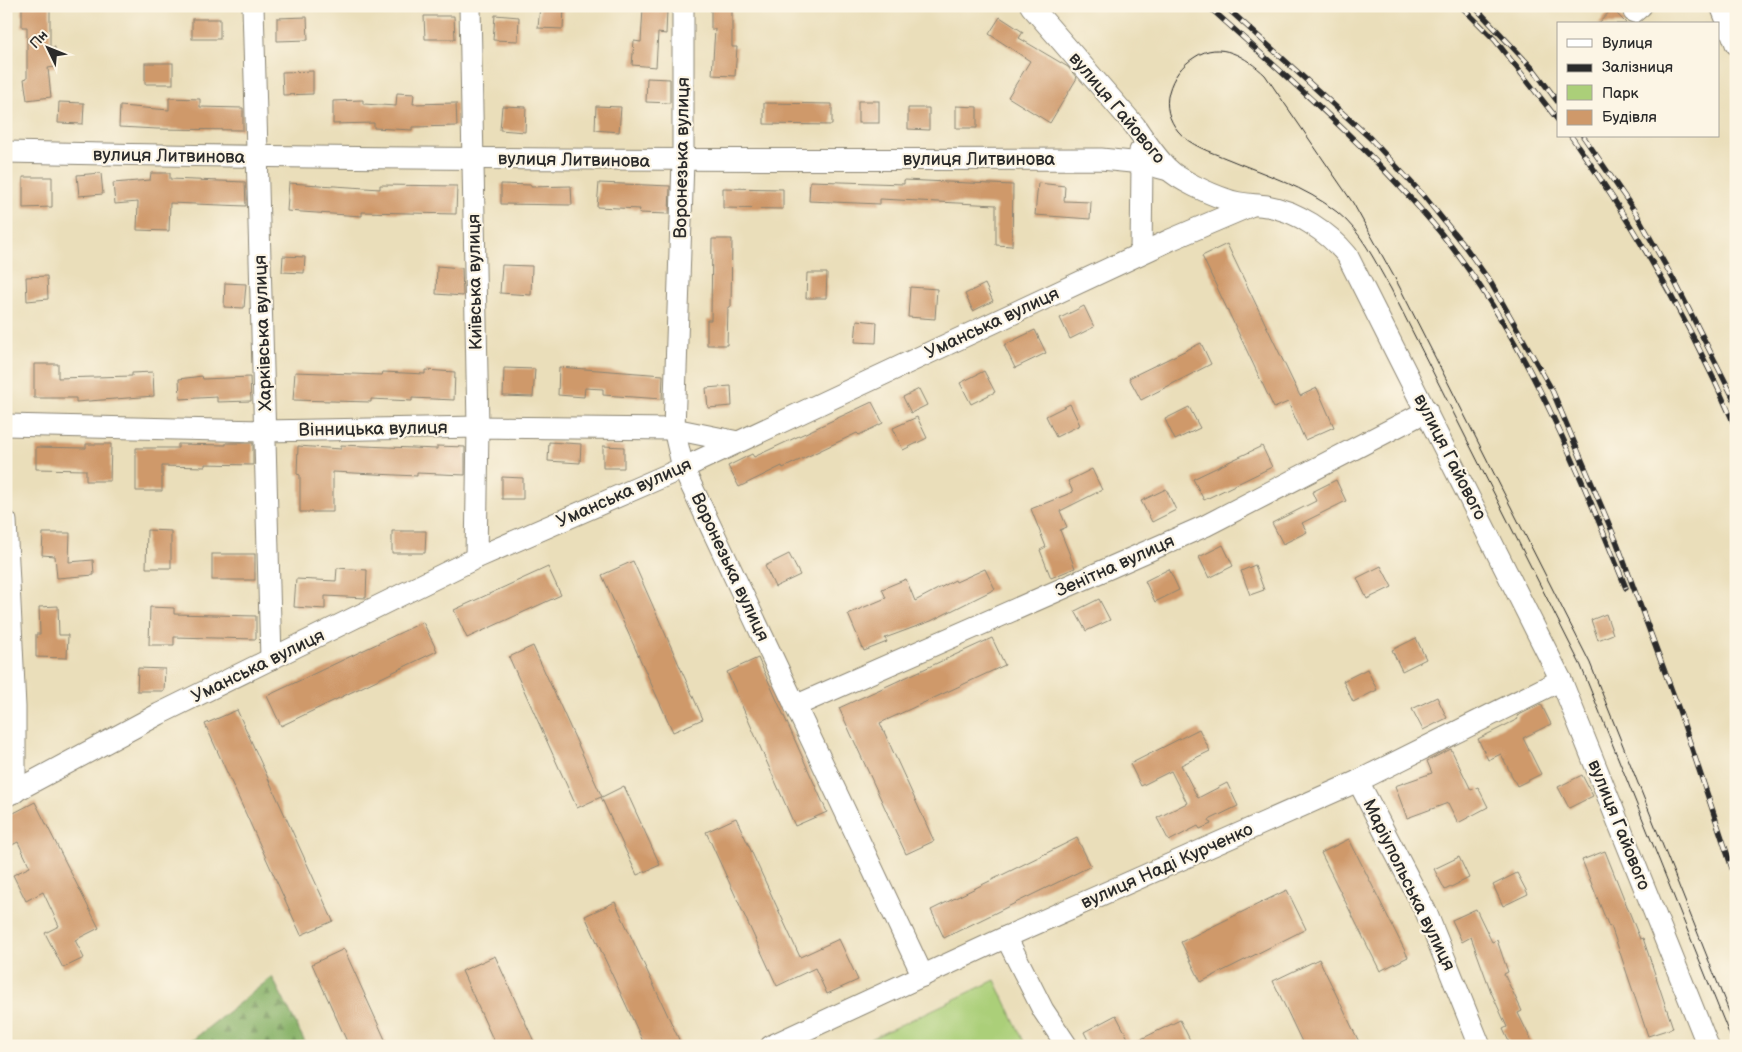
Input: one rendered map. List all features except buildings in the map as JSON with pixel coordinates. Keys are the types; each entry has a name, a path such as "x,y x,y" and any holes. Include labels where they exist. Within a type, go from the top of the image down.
{"street":[{"name":"Харківська вулиця","path":"253,6 271,659"},
{"name":"Київська вулиця","path":"470,6 478,427 476,558"},
{"name":"Воронезька вулиця","path":"683,6 683,161 674,429 683,468 923,976"},
{"name":"вулиця Гайового","path":"1031,6 1136,126 1149,147 1169,170 1226,200 1250,206 1265,206 1279,209 1308,222 1337,243 1359,277 1561,680 1708,1046"},
{"path":"1721,6 1736,44"},
{"path":"1136,126 1142,163 1141,254"},
{"name":"вулиця Литвинова","path":"6,152 258,158 472,158 683,161 1102,159 1142,163 1169,170"},
{"name":"Уманська вулиця","path":"11,794 159,714 476,558 683,468 1141,254 1250,206"},
{"name":"Зенітна вулиця","path":"795,706 1205,526 1427,411"},
{"name":"Вінницька вулиця","path":"6,425 265,431 478,427 674,429 738,442"},
{"path":"6,520 15,707 11,794"},
{"name":"вулиця Наді Курченко","path":"771,1046 1006,937 1358,780 1561,680"},
{"name":"Маріупольська вулиця","path":"1358,780 1426,912 1480,1046"},
{"path":"1006,937 1043,1010 1067,1046"}],"green space":[{"path":"272,977 307,1046 185,1046 190,1042"},
{"path":"995,980 1026,1046 856,1046"}],"tram line":[{"path":"1734,1046 1581,666 1391,289 1361,238 1337,212 1312,195 1201,148 1188,141 1172,122 1167,102 1173,81 1186,64 1204,52 1223,50 1232,53 1250,62 1265,75 1353,203 1397,282 1590,663 1736,1029"}],"railway":[{"path":"1208,6 1298,87 1386,172 1414,201 1470,272 1498,314 1546,403 1588,495 1626,588"},
{"path":"1225,6 1370,138 1423,195 1466,248 1491,283 1552,390 1617,543 1679,710 1736,880"},
{"path":"1461,6 1495,40 1557,119"},
{"path":"1474,6 1534,70 1557,101"},
{"path":"1572,138 1618,206 1661,278 1700,351 1736,428"},
{"path":"1584,138 1636,213 1676,284 1736,403"}]}
